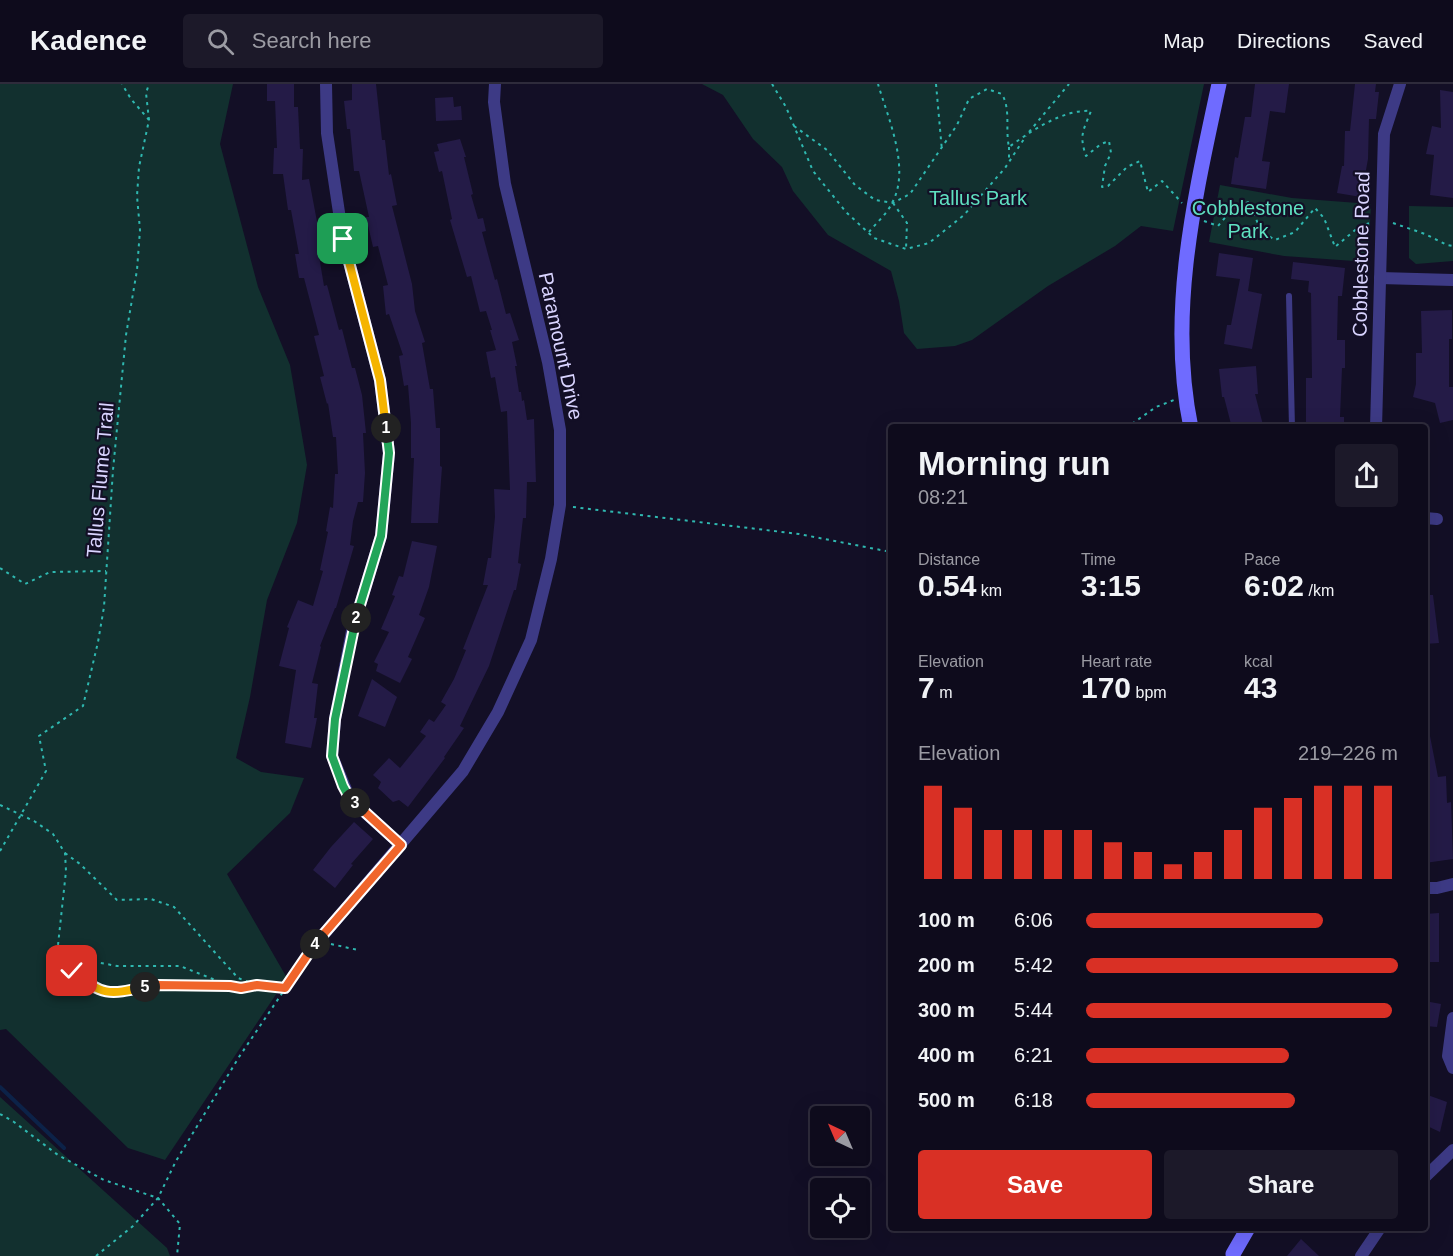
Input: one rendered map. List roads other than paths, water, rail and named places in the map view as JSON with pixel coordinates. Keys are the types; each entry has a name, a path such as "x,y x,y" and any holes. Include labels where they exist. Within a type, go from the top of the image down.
{"street":[{"path":"326,84 327,133 343,239 380,380 389,453 381,536 352,631 335,719 332,756 350,799 401,845"},
{"name":"Paramount Drive","path":"318,941 463,771 498,712 531,640 551,560 560,505 560,430 548,362 505,184 494,102 495,84"},
{"path":"1190,424 1185,396 1182,322 1184,273 1219,84"},
{"name":"Cobblestone Road","path":"1376,424 1384,134 1400,84"},
{"path":"1380,278 1453,280"},
{"path":"1428,888 1453,884"},
{"path":"1453,1018 1448,1056 1453,1068"},
{"path":"1428,1175 1453,1150"},
{"path":"1235,1255 1247,1231"},
{"path":"1361,1256 1378,1231"}],"lane":[{"path":"1289,296 1292,424"}],"waterway":[{"path":"0,1087 64,1148"}],"park label":[{"name":"Tallus Park","path":"978,198"},
{"name":"Cobblestone Park","path":"1248,220"}]}
